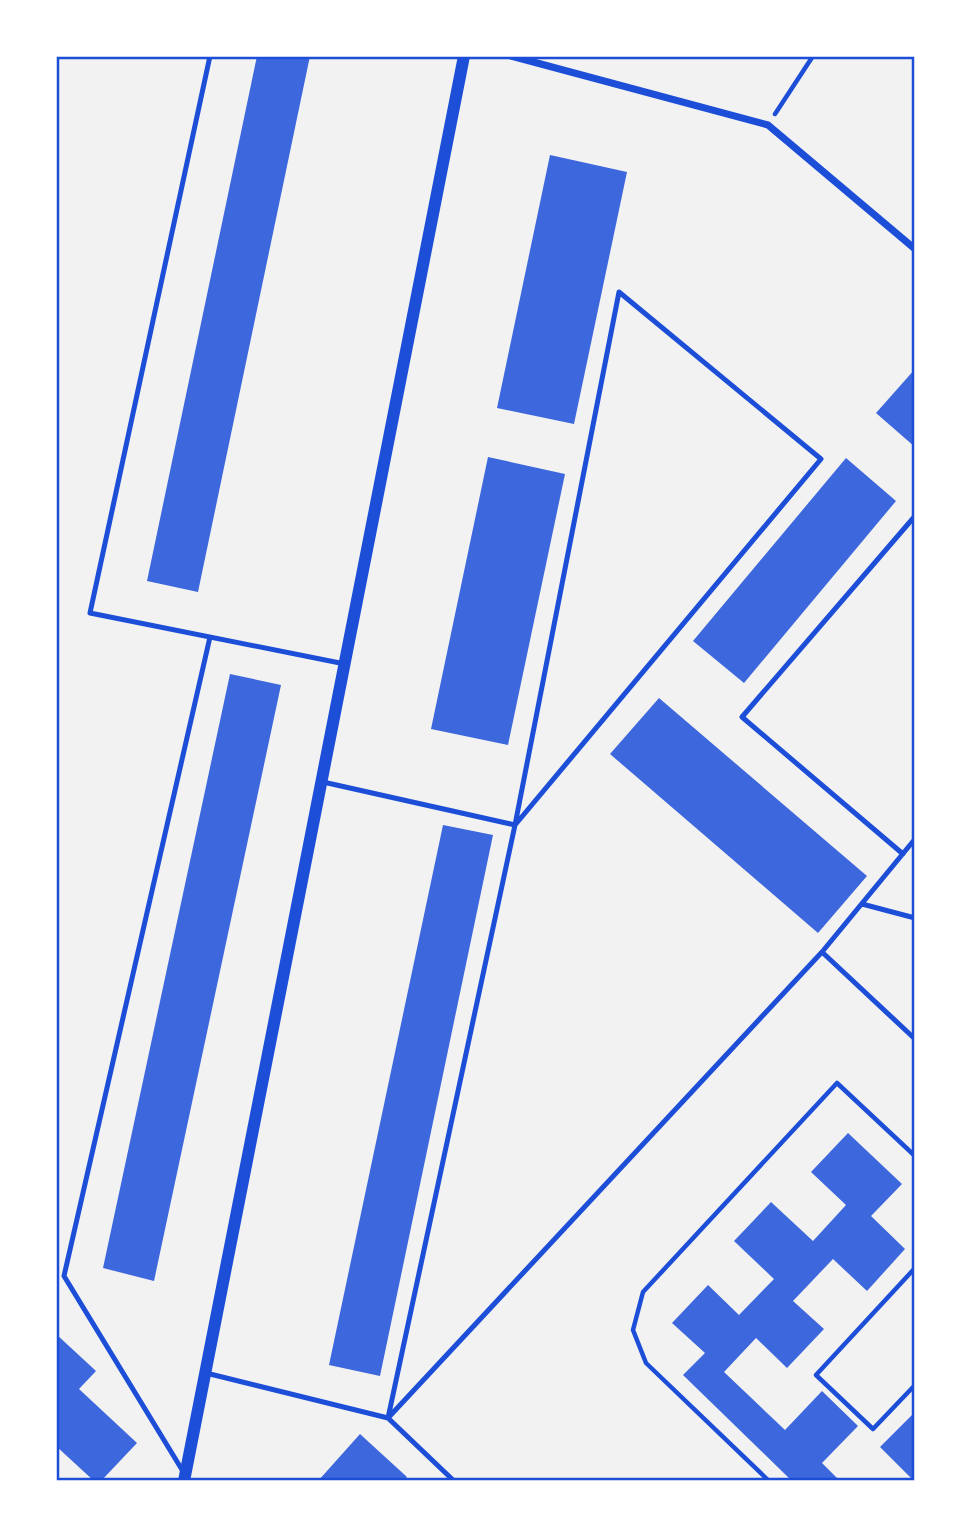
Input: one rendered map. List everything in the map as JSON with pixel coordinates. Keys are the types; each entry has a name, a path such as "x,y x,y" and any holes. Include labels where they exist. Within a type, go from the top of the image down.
{"street":[{"path":"185,1478 464,56"},
{"path":"511,56 768,125 915,249"}],"lane":[{"path":"210,56 90,613 345,664"},
{"path":"388,1418 515,825 619,292 821,459 515,825"},
{"path":"903,854 742,717 915,516"},
{"path":"185,1478 64,1276 210,637"},
{"path":"321,781 515,825"},
{"path":"388,1418 822,953 915,839"},
{"path":"862,904 915,918"},
{"path":"822,953 915,1039"},
{"path":"206,1373 388,1418 454,1481"}],"path":[{"path":"768,125 813,56"},
{"path":"769,1481 646,1363 633,1331 643,1292 837,1083 915,1156"},
{"path":"915,1268 816,1375 873,1429 915,1385"}],"building":[{"path":"257,56 310,56 198,592 147,581"},
{"path":"550,155 627,172 574,424 497,408"},
{"path":"915,369 915,447 876,413"},
{"path":"488,457 565,474 508,745 431,729"},
{"path":"846,458 896,501 744,683 693,641"},
{"path":"230,674 281,685 154,1281 103,1268"},
{"path":"659,698 867,876 818,933 610,754"},
{"path":"443,825 493,835 380,1376 329,1365"},
{"path":"848,1133 902,1184 871,1216 905,1249 867,1291 833,1259 793,1301 824,1329 787,1368 756,1338 724,1372 785,1430 822,1391 858,1426 822,1463 840,1481 792,1481 683,1375 705,1353 672,1323 708,1285 739,1315 774,1279 734,1241 771,1202 813,1241 846,1205 811,1172"},
{"path":"56,1334 96,1371 79,1389 137,1443 101,1481 94,1481 56,1446"},
{"path":"915,1412 915,1481 914,1481 880,1447"},
{"path":"360,1434 407,1477 403,1481 318,1481"}]}
